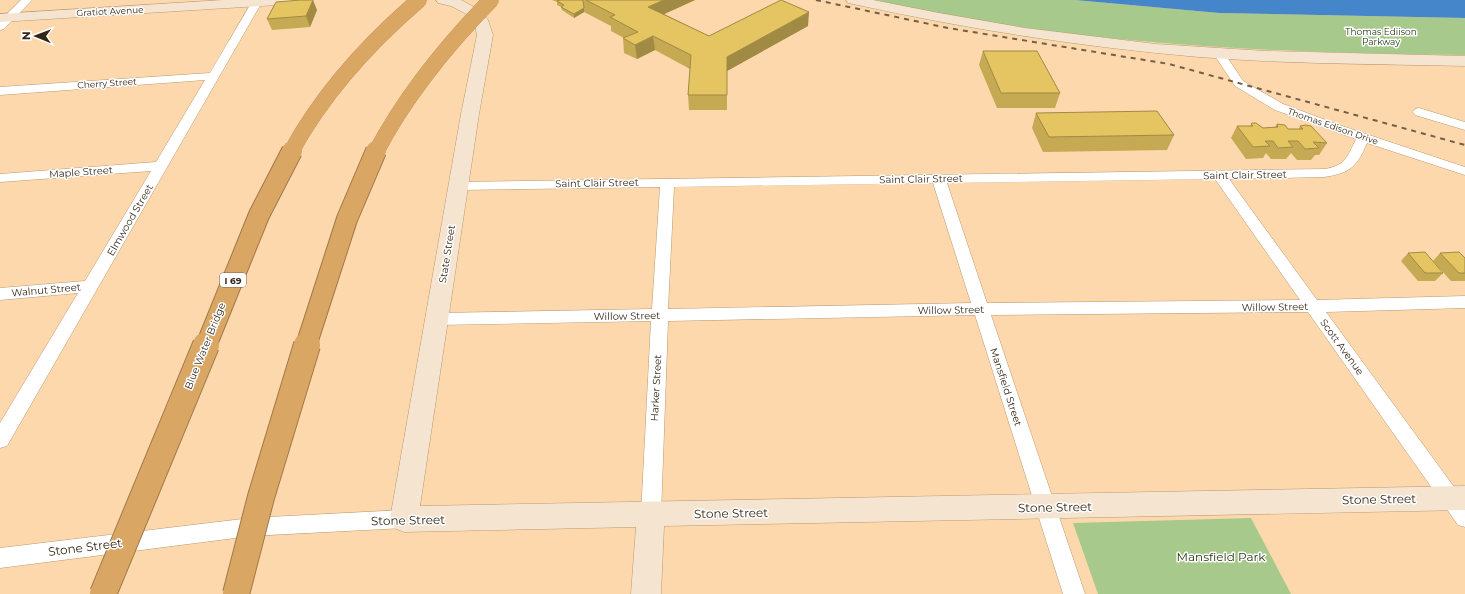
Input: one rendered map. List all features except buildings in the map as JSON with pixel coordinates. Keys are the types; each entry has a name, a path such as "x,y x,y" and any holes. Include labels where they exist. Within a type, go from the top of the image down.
{"highway":[{"name":"Blue Water Bridge","path":"103,594 249,241 280,171 311,121 344,76 371,46 419,0"},
{"path":"236,594 257,509 288,402 345,229 365,174 392,123 428,68 446,46 491,0"}],"street":[{"path":"3,21 27,0"},
{"name":"Gratiot Avenue","path":"3,21 258,1 292,0"},
{"path":"853,0 944,19 1032,33 1125,45 1219,53 1341,59 1465,61"},
{"name":"Elmwood Street","path":"0,440 258,1"},
{"name":"State Street","path":"404,519 470,114 485,35 481,20 474,13 450,2"},
{"name":"Thomas Edison Drive","path":"1219,53 1239,83 1256,94 1292,112 1465,171"},
{"name":"Cherry Street","path":"0,91 214,76"},
{"path":"1419,112 1465,126"},
{"name":"Saint Clair Street","path":"459,186 1324,173 1343,170 1353,162 1362,137"},
{"name":"Maple Street","path":"0,178 162,166"},
{"name":"Scott Avenue","path":"1219,175 1313,306 1460,505"},
{"name":"Mansfield Street","path":"939,179 980,309 1074,594"},
{"name":"Harker Street","path":"646,594 667,182"},
{"name":"Walnut Street","path":"0,294 91,286"},
{"name":"Willow Street","path":"436,319 980,309 1313,306 1465,302"},
{"name":"Stone Street","path":"0,558 251,527 404,519 1045,507 1250,501 1460,505"}],"green space":[{"name":"Thomas Ediison Parkway","path":"875,0 1075,0 1219,13 1465,18 1465,55 1316,52 1168,43 1021,27 948,15"},
{"name":"Mansfield Park","path":"1251,518 1291,594 1098,594 1073,523"}],"water":[{"path":"1075,0 1465,0 1465,18 1219,13"}],"railway":[{"path":"816,0 948,28 1169,64 1465,145"}]}
